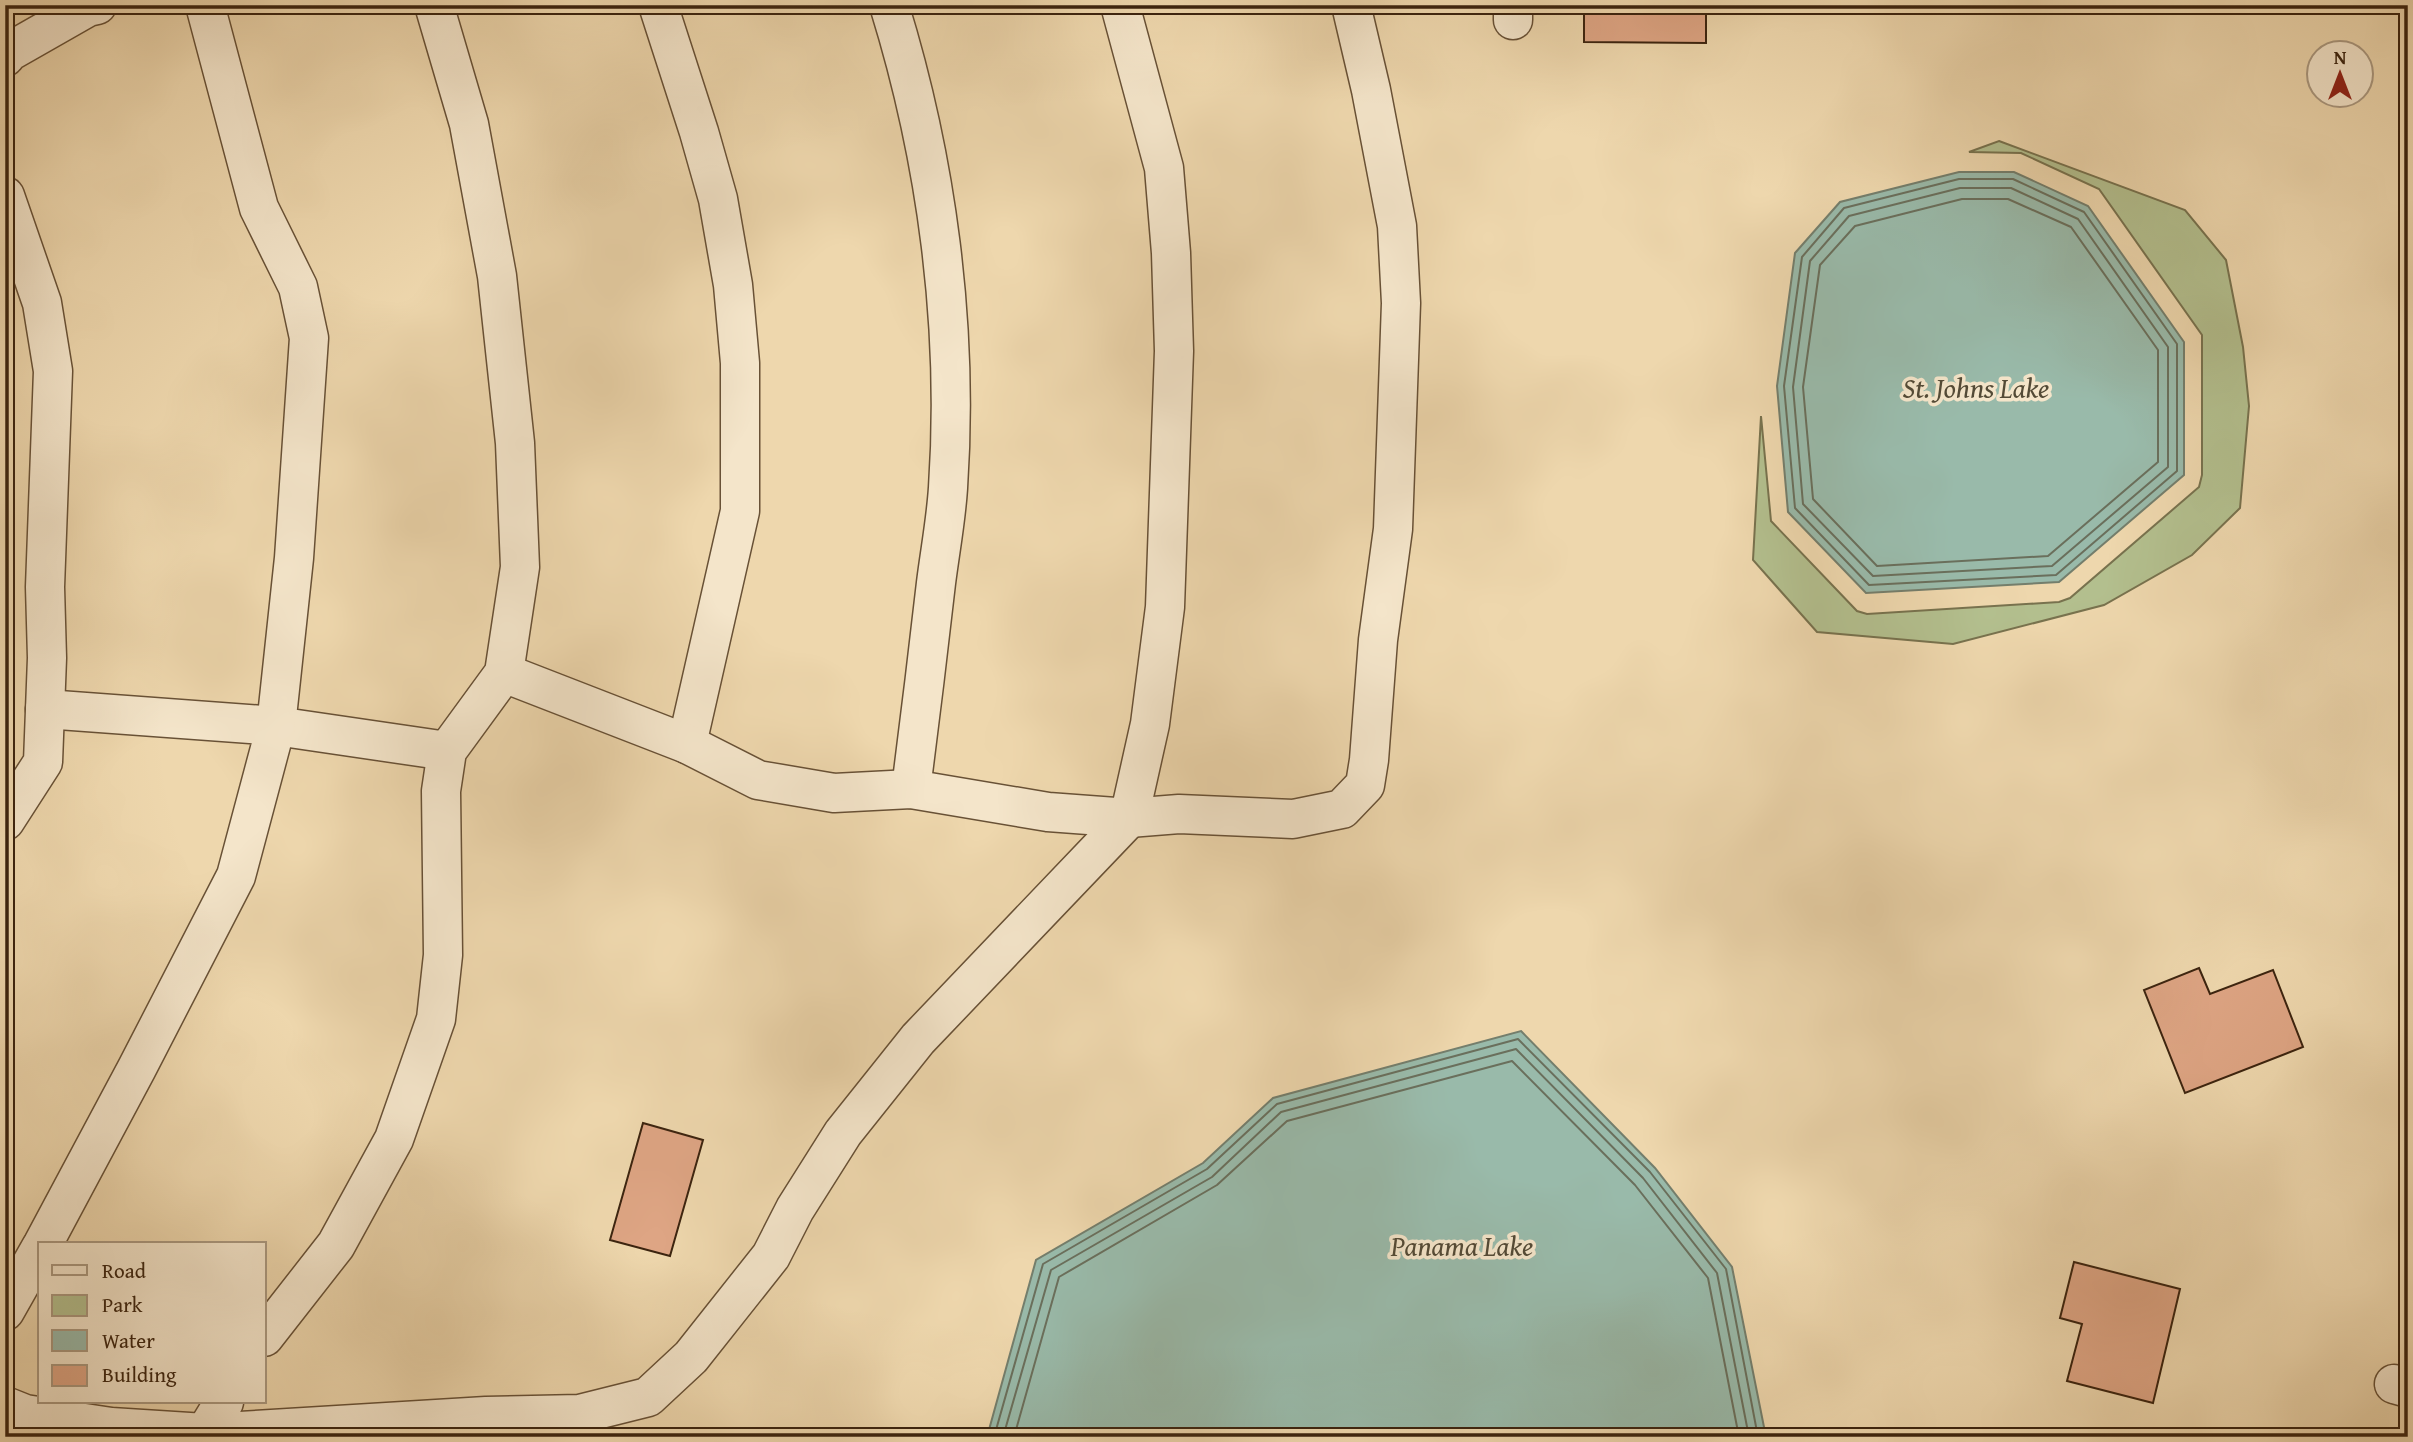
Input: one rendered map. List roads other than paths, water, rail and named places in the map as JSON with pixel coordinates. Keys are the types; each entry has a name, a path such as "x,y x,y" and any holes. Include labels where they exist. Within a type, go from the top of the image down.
{"lane":[{"path":"5,57 9,52 97,5"},
{"path":"44,1242 236,876 276,726 295,544 309,338 298,287 259,208 205,5"},
{"path":"266,1334 336,1245 394,1139 436,1019 443,955 441,791 447,751 504,673 520,567 513,429 497,276 468,124 434,5"},
{"path":"658,5 718,199 733,285 740,363 740,511 687,744"},
{"path":"889,5 908,64 932,173 944,271 950,392 948,489 911,789"},
{"path":"5,1406 25,1414 111,1427 215,1417 580,1413 648,1397 691,1357 771,1256 795,1209 843,1133 918,1039 1129,818 1150,724 1165,607 1174,351 1171,253 1164,168 1120,5"},
{"path":"504,673 687,744 758,780 834,793 911,789 1048,812 1129,818 1179,814 1293,819 1342,809 1365,785 1369,760 1378,640 1393,529 1401,303 1397,226 1371,90 1351,5"},
{"path":"5,196 42,303 53,371 45,587 43,762 5,821"},
{"path":"45,709 276,726 447,751"},
{"path":"5,1311 38,1253"}],"water":[{"name":"St. Johns Lake","path":"1959,172 2014,172 2088,206 2184,342 2184,475 2059,582 1866,593 1788,512 1777,386 1795,253 1840,202"},
{"name":"Panama Lake","path":"1521,1031 1655,1168 1732,1267 1766,1437 987,1437 1036,1260 1203,1163 1273,1098"}]}
